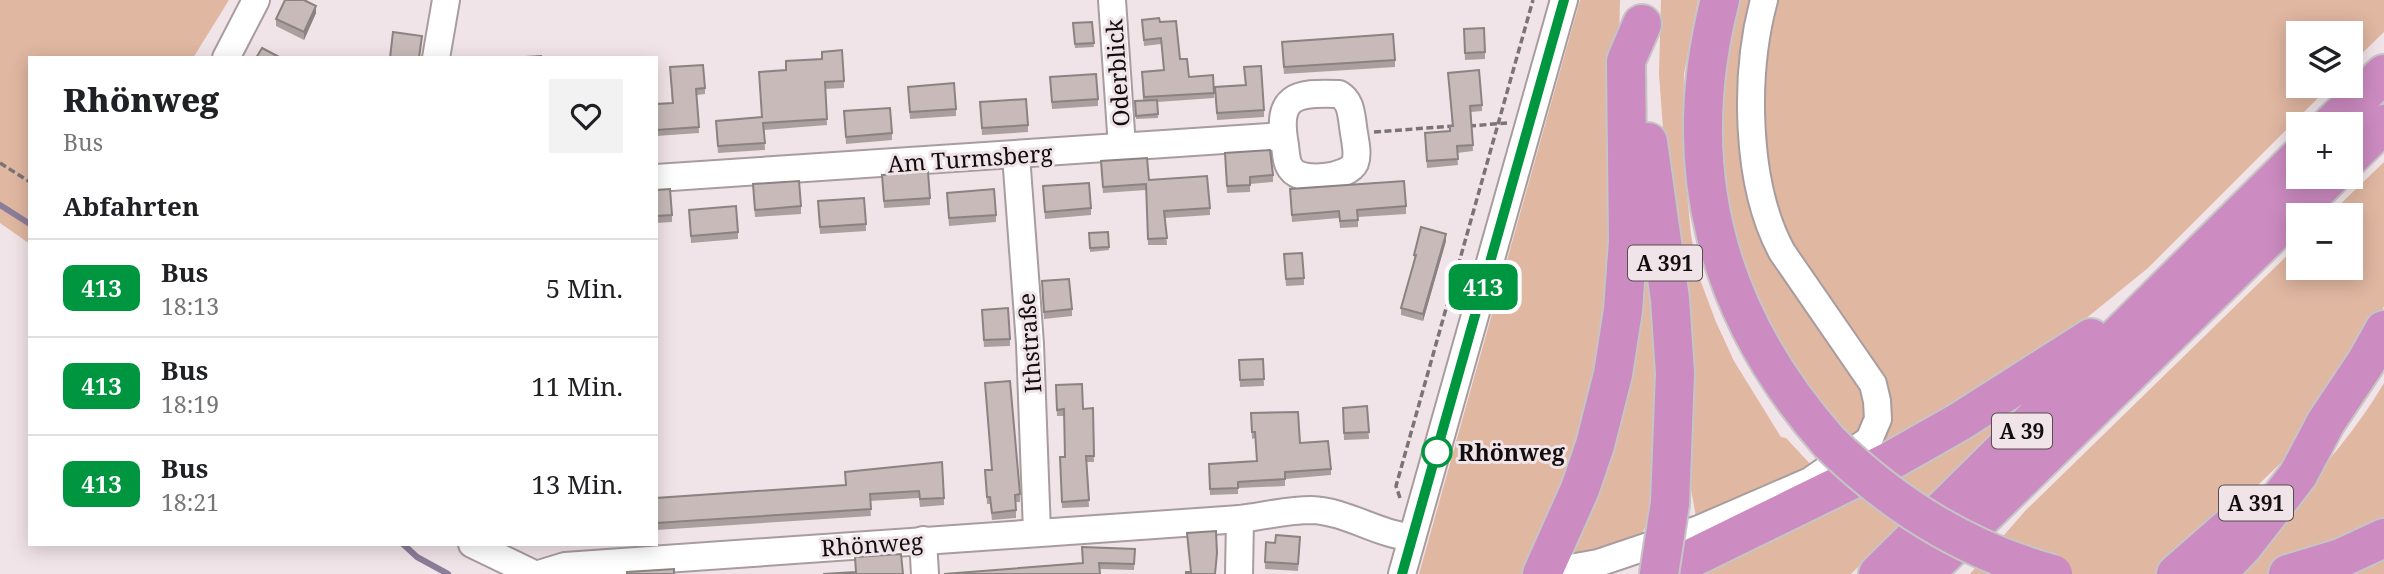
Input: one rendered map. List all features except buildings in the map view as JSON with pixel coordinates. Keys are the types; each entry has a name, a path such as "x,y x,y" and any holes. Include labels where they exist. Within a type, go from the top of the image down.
{"highway":[{"path":"1720,0 1706,66 1702,122 1704,167 1715,234 1736,299 1756,340 1785,389 1829,442 1884,492 1947,532 2003,558 2053,574"},
{"path":"1543,574 1580,489 1595,445 1619,342 1628,241 1626,61 1642,12"},
{"name":"A 391","path":"1642,12 1645,119 1670,299 1675,373 1670,503 1659,574"},
{"path":"2344,112 2384,74"},
{"path":"2363,144 2384,124"},
{"name":"A 39","path":"1878,574 2286,170"},
{"name":"A 39","path":"1924,574 2318,189"},
{"path":"1659,574 1837,488 1959,422 2063,358 2165,287"},
{"name":"A 391","path":"2176,574 2268,490 2326,422 2384,330"},
{"path":"2216,574 2244,545 2298,475 2326,422"},
{"path":"1956,574 2071,428"},
{"path":"2288,574 2340,558 2384,538"}],"street":[{"path":"227,56 256,0"},
{"path":"436,56 446,0"},
{"name":"Oderblick","path":"1112,0 1122,147"},
{"path":"1402,574 1564,0"},
{"path":"1543,574 1598,564 1699,528 1810,481 1869,440 1878,419 1874,384 1782,252 1770,231 1764,209 1757,178 1751,97 1754,49 1764,0"},
{"name":"Am Turmsberg","path":"658,178 1283,136"},
{"name":"Ithstraße","path":"1016,155 1030,357 1037,532"},
{"name":"Rhönweg","path":"537,574 565,566 1240,519 1312,510 1374,526 1393,536 1412,537"},
{"path":"1239,574 1240,519"},
{"path":"923,540 925,574"},
{"path":"476,546 537,574"}],"path":[{"path":"1412,537 1396,486 1533,0"},
{"path":"1377,131 1530,122"},
{"path":"0,163 28,181"}],"shaded area":[{"path":"0,0 229,0 194,56 28,56 28,243 0,223"},
{"path":"1580,0 1620,0 1615,207 1596,403 1530,574 1419,574"},
{"path":"1661,0 1698,0 1684,74 1683,151 1691,235 1698,274 1734,361 1781,437 1786,438 1813,467 1696,517 1688,472 1659,74"},
{"path":"1736,0 2384,0 2384,32 2363,52 2363,21 2286,21 2286,98 2318,98 2304,112 2286,112 2286,130 2148,268 2052,346 1868,457 1799,397 1745,294 1719,179 1719,95"},
{"path":"2384,162 2384,306 2373,332 2323,408 2284,460 2235,507 2157,574 1970,574 2026,510 2286,257 2286,280 2363,280 2363,203 2341,203 2356,189 2363,189 2363,182"},
{"path":"1645,253 1658,343 1652,515 1637,542 1592,558 1570,555"},
{"path":"2384,383 2384,574 2226,574 2330,459"},
{"path":"1997,420 2000,426 1851,574 1696,574"}],"waterway":[{"path":"0,205 28,223"},
{"path":"405,546 417,557 448,574"}],"bus line":[{"name":"413","path":"1402,574 1564,0"}],"place":[{"name":"Rhönweg","path":"1437,452"}]}
